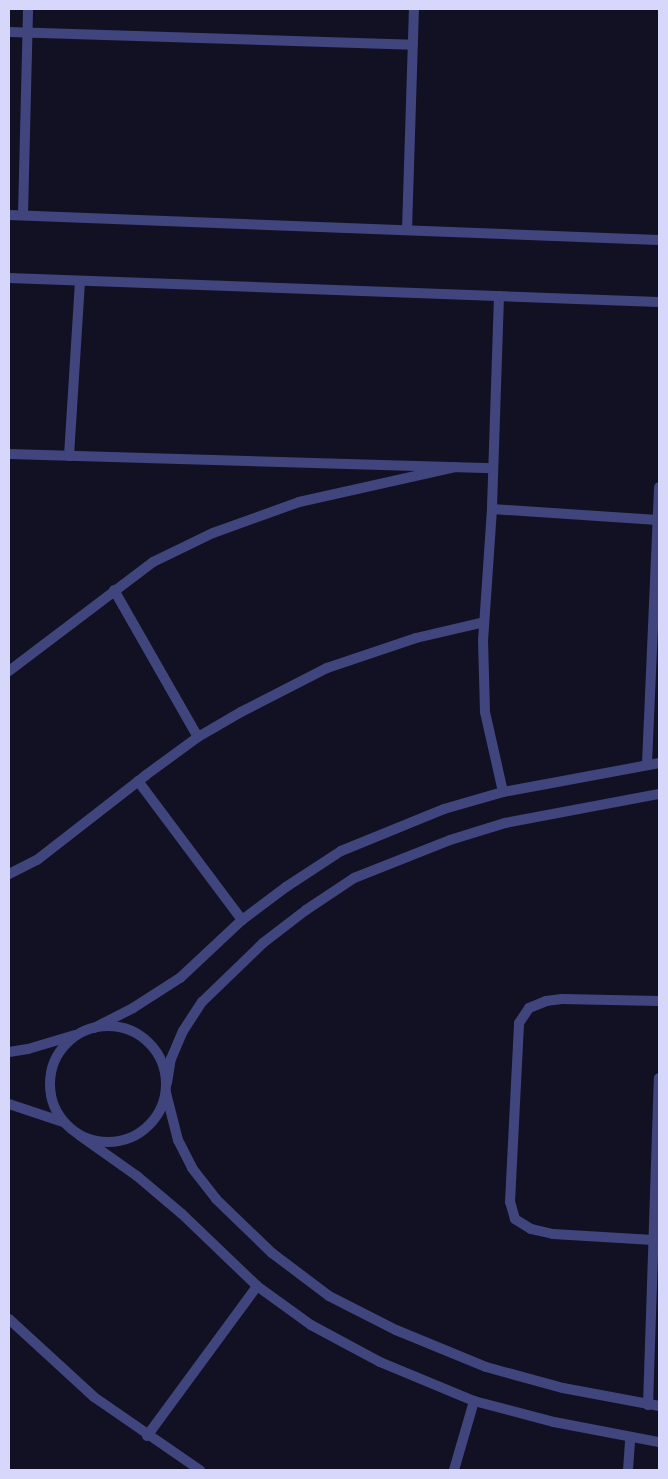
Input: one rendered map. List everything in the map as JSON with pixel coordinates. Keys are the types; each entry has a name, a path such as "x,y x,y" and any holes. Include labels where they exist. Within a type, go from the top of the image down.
{"street":[{"path":"23,216 28,9"},
{"path":"407,230 414,9"},
{"path":"9,32 413,45"},
{"path":"9,215 659,240"},
{"path":"9,278 659,302"},
{"path":"69,456 80,281"},
{"path":"498,296 492,510 484,622 485,712 503,792"},
{"path":"9,454 493,468"},
{"path":"9,670 153,562 213,533 299,502 455,467"},
{"path":"647,764 658,546 659,488"},
{"path":"492,510 658,520"},
{"path":"114,590 198,737"},
{"path":"9,874 37,860 198,737 241,712 327,668 416,638 484,622"},
{"path":"9,1052 28,1049 78,1034 133,1008 180,978 242,920 286,887 341,851 444,809 503,792 659,763"},
{"path":"138,781 242,920"},
{"path":"79,1135 96,1142 115,1142 134,1137 149,1126 160,1111 167,1088 171,1059 183,1031 202,1002 263,943 306,910 354,878 450,840 505,823 659,794"},
{"path":"653,1240 553,1234 530,1230 515,1219 510,1202 519,1023 529,1008 546,1001 562,999 659,1001"},
{"path":"94,1028 111,1026 128,1029 143,1037 155,1049 163,1064 170,1115 192,1168 216,1199 272,1253 329,1296 396,1330 486,1368 563,1388 659,1406"},
{"path":"78,1034 62,1047 53,1065 49,1085 53,1105 63,1122 136,1176 182,1214 257,1286 311,1325 380,1362 474,1401 554,1422 659,1442"},
{"path":"648,1405 659,1078"},
{"path":"9,1104 63,1122"},
{"path":"147,1436 257,1286"},
{"path":"9,1318 94,1397 192,1468"},
{"path":"454,1470 474,1401"},
{"path":"628,1470 630,1438"}]}
